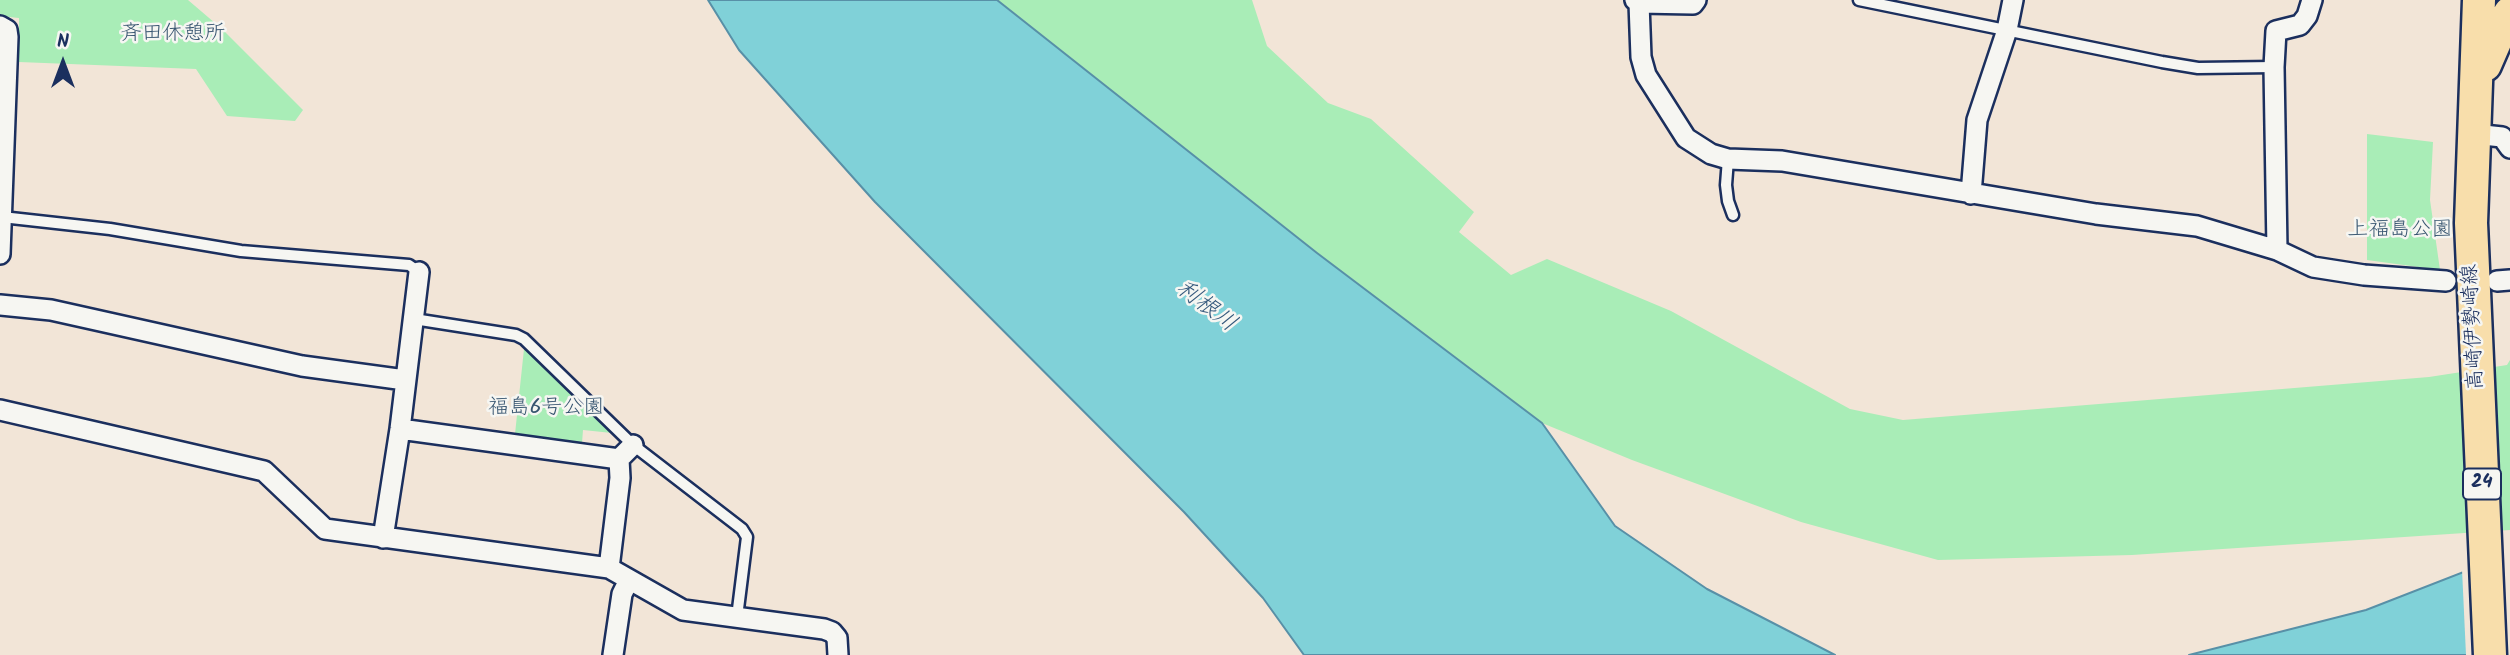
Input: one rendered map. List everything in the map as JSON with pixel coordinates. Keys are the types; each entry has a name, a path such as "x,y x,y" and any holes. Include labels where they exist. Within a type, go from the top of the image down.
{"main road":[{"name":"高崎伊勢崎線","path":"2479,0 2472,223 2490,655"},
{"path":"2477,82 2510,13"}],"street":[{"path":"1696,0 1693,4 1637,1 1641,57 1646,75 1686,138 1712,154 1728,159 1782,161 2096,214 2197,226 2277,250 2313,267 2364,275 2446,281"},
{"path":"1971,194 1977,120 2007,30 2013,0"},
{"path":"2277,250 2274,67 2276,31 2300,26 2307,16 2312,0"},
{"path":"0,26 7,30 8,37 0,254"},
{"path":"2474,134 2502,137 2510,148"},
{"path":"383,538 400,429 419,272"},
{"path":"0,305 51,310 302,366 405,380"},
{"path":"0,410 264,471 325,529 608,568 683,610 832,632 837,638 838,655"},
{"path":"400,429 626,452 608,568"},
{"path":"613,655 622,594 629,580"}],"lane":[{"path":"1859,0 2198,68 2274,67"},
{"path":"1728,159 1726,185 1733,215"},
{"path":"2,211 241,251 409,265 419,272"},
{"path":"414,319 516,335 524,339 626,452 742,529 747,537 737,617"}],"green space":[{"name":"斉田休憩所","path":"0,0 188,0 222,29 303,110 295,121 227,116 196,69 19,62 19,18 0,16"},
{"path":"997,0 1252,0 1267,46 1328,103 1371,119 1474,212 1459,232 1511,275 1547,259 1671,311 1850,409 1903,420 2429,377 2507,365 2510,360 2510,530 2132,555 1938,560 1801,522 1632,460 1542,423 1317,253"},
{"name":"上福島公園","path":"2367,134 2433,142 2430,200 2440,270 2367,260"},
{"name":"福島6号公園","path":"524,349 612,433 583,430 582,443 515,434"}],"water":[{"name":"利根川","path":"708,0 997,0 1317,253 1542,423 1615,526 1707,589 1835,655 1304,655 1263,598 1184,512 875,202 739,50"},
{"path":"2510,554 2510,655 2189,655 2366,610"}],"pier":[{"path":"2510,551 2510,655 2466,655 2462,569"}]}
